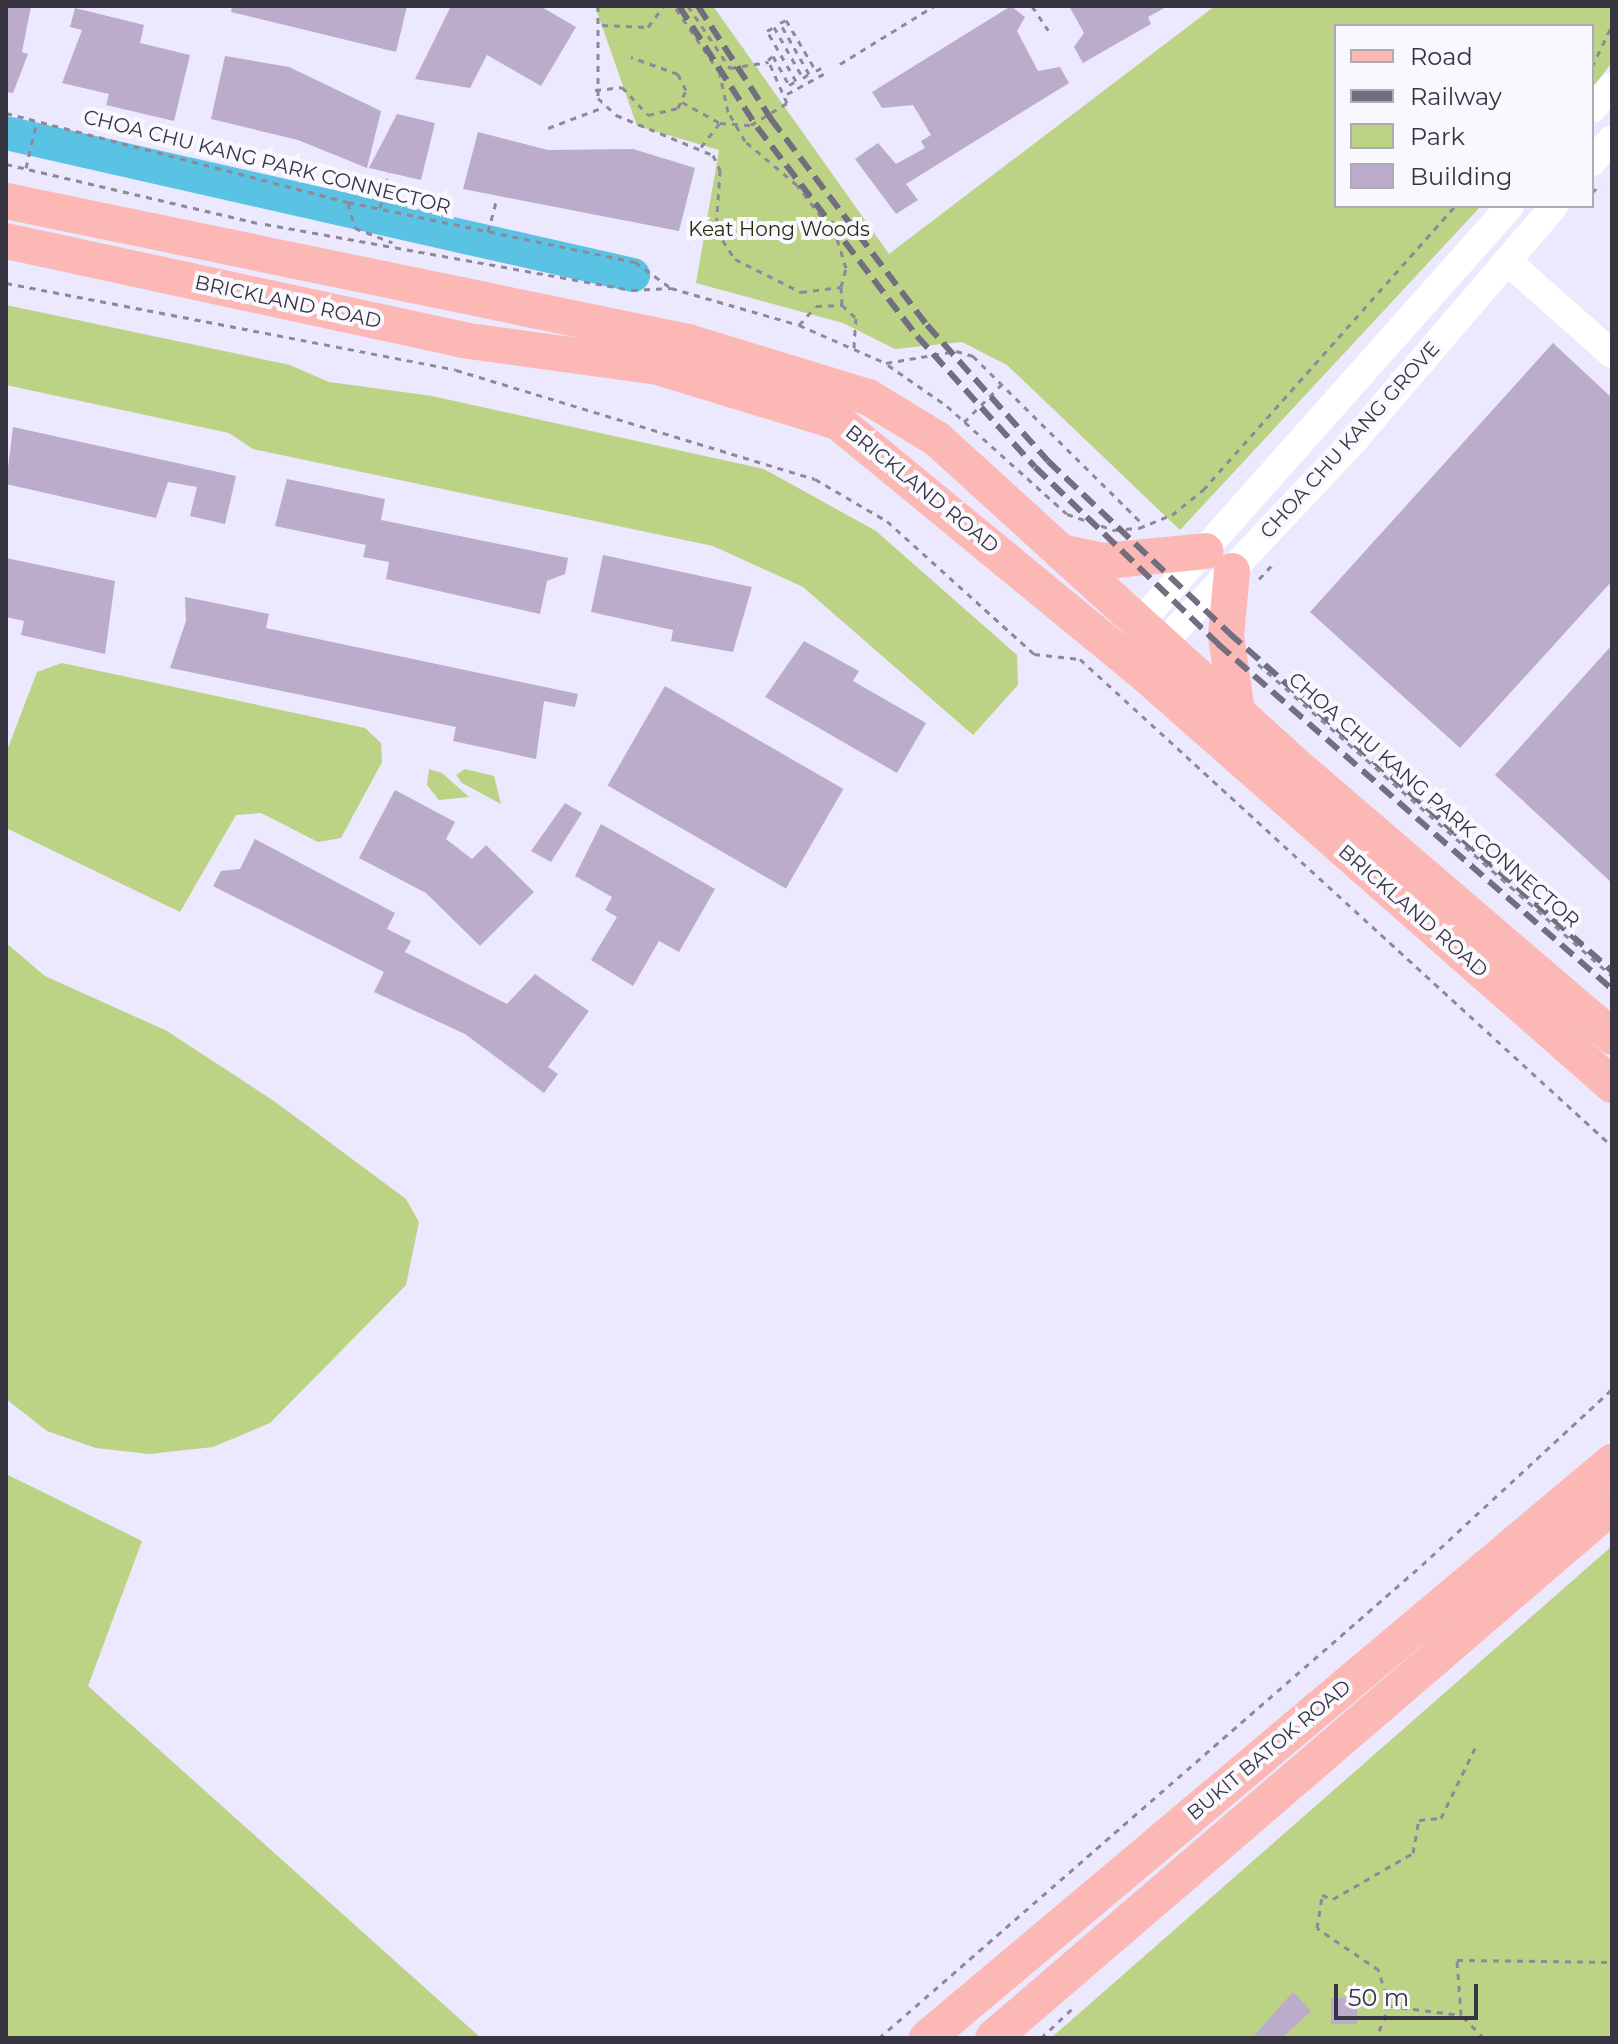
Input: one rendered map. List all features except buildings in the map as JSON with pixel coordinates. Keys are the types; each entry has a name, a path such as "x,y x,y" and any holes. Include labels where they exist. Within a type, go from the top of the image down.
{"main road":[{"name":"BRICKLAND ROAD","path":"6,201 800,371 868,397 937,439 1055,551 1139,646 1612,1085"},
{"name":"BRICKLAND ROAD","path":"6,241 462,340 658,367 838,422 1139,646 1237,711 1612,1037"},
{"path":"1055,551 1104,561 1219,561 1237,711"},
{"name":"BUKIT BATOK ROAD","path":"927,2038 1612,1462"},
{"name":"BUKIT BATOK ROAD","path":"993,2038 1612,1506"},
{"path":"1222,1789 1241,1803 1277,1796"},
{"path":"1082,1909 1174,1846 1198,1842 1211,1853"}],"street":[{"path":"1594,107 1612,86"},
{"path":"1594,160 1612,139"},
{"name":"CHOA CHU KANG GROVE","path":"1219,561 1508,208"},
{"name":"CHOA CHU KANG GROVE","path":"1139,646 1507,261 1552,208"},
{"path":"1507,261 1612,354"}],"path":[{"path":"598,6 602,25 595,90 605,107 701,147 720,170 715,219 728,250 759,275 812,293 841,287"},
{"path":"602,25 648,27 664,6"},
{"path":"821,68 816,71 786,20 780,23 809,74 803,78 774,27 767,31 796,81 789,85 773,56 769,62 730,68 686,6 676,8 720,73 733,123 826,219 843,253 842,305 856,318 853,350"},
{"path":"840,64 934,6"},
{"path":"1032,6 1048,30"},
{"path":"1594,63 1612,25"},
{"path":"631,57 678,74 682,102"},
{"path":"682,102 720,123 751,125 787,103 787,94 769,62"},
{"path":"787,94 827,72"},
{"path":"595,90 622,87 648,115 670,115 682,102"},
{"path":"548,128 605,107"},
{"name":"CHOA CHU KANG PARK CONNECTOR","path":"6,113 348,202 635,262 671,288 799,325 886,363 964,422 1067,514 1114,530 1144,525"},
{"path":"26,168 37,120"},
{"path":"701,147 720,123"},
{"path":"6,164 257,223 392,242 632,290 671,288"},
{"path":"380,209 388,173"},
{"path":"488,232 497,198"},
{"path":"348,202 355,228 392,242"},
{"path":"886,363 956,351 1005,381 1144,525 1172,515 1203,490 1453,208"},
{"path":"6,283 456,370 815,479 887,521 1034,654 1080,659 1612,1146"},
{"path":"812,293 816,306"},
{"path":"799,325 816,306 842,305"},
{"path":"964,422 1005,381"},
{"name":"CHOA CHU KANG PARK CONNECTOR","path":"1249,655 1612,976"},
{"path":"879,2038 1422,1565 1612,1389"},
{"path":"1379,2031 1389,2006 1379,1970 1317,1928 1322,1895 1333,1899 1413,1853 1419,1820 1441,1818 1476,1746"},
{"path":"1461,2015 1457,1960 1612,1962"},
{"path":"1389,2006 1461,2015 1484,2038"}],"green space":[{"name":"Keat Hong Woods","path":"595,6 713,6 889,254 1215,6 1612,6 1612,62 1594,86 1594,24 1334,24 1334,208 1479,208 1180,530 1007,365 962,342 895,349 843,323 696,283 719,150 637,126"},
{"path":"6,305 290,365 329,382 432,396 764,469 876,531 1017,655 1018,685 973,735 803,587 713,546 253,449 229,433 6,385"},
{"path":"62,663 365,728 381,743 382,762 341,838 318,842 261,813 236,815 180,912 6,828 6,753 37,672"},
{"path":"429,769 442,773 469,797 439,800 427,785"},
{"path":"465,769 494,776 501,804 462,783 456,775"},
{"path":"6,943 45,976 167,1031 274,1101 406,1199 419,1222 406,1285 270,1423 213,1447 149,1454 96,1448 47,1431 6,1399"},
{"path":"6,1474 142,1541 88,1686 481,2038 6,2038"},
{"path":"1612,1546 1612,2038 1051,2038"}],"waterway":[{"path":"6,133 633,275"}],"railway":[{"path":"679,6 757,127 917,336 1035,467 1218,644 1612,989"},
{"path":"698,6 771,119 927,325 1048,461 1229,633 1612,971"}]}
